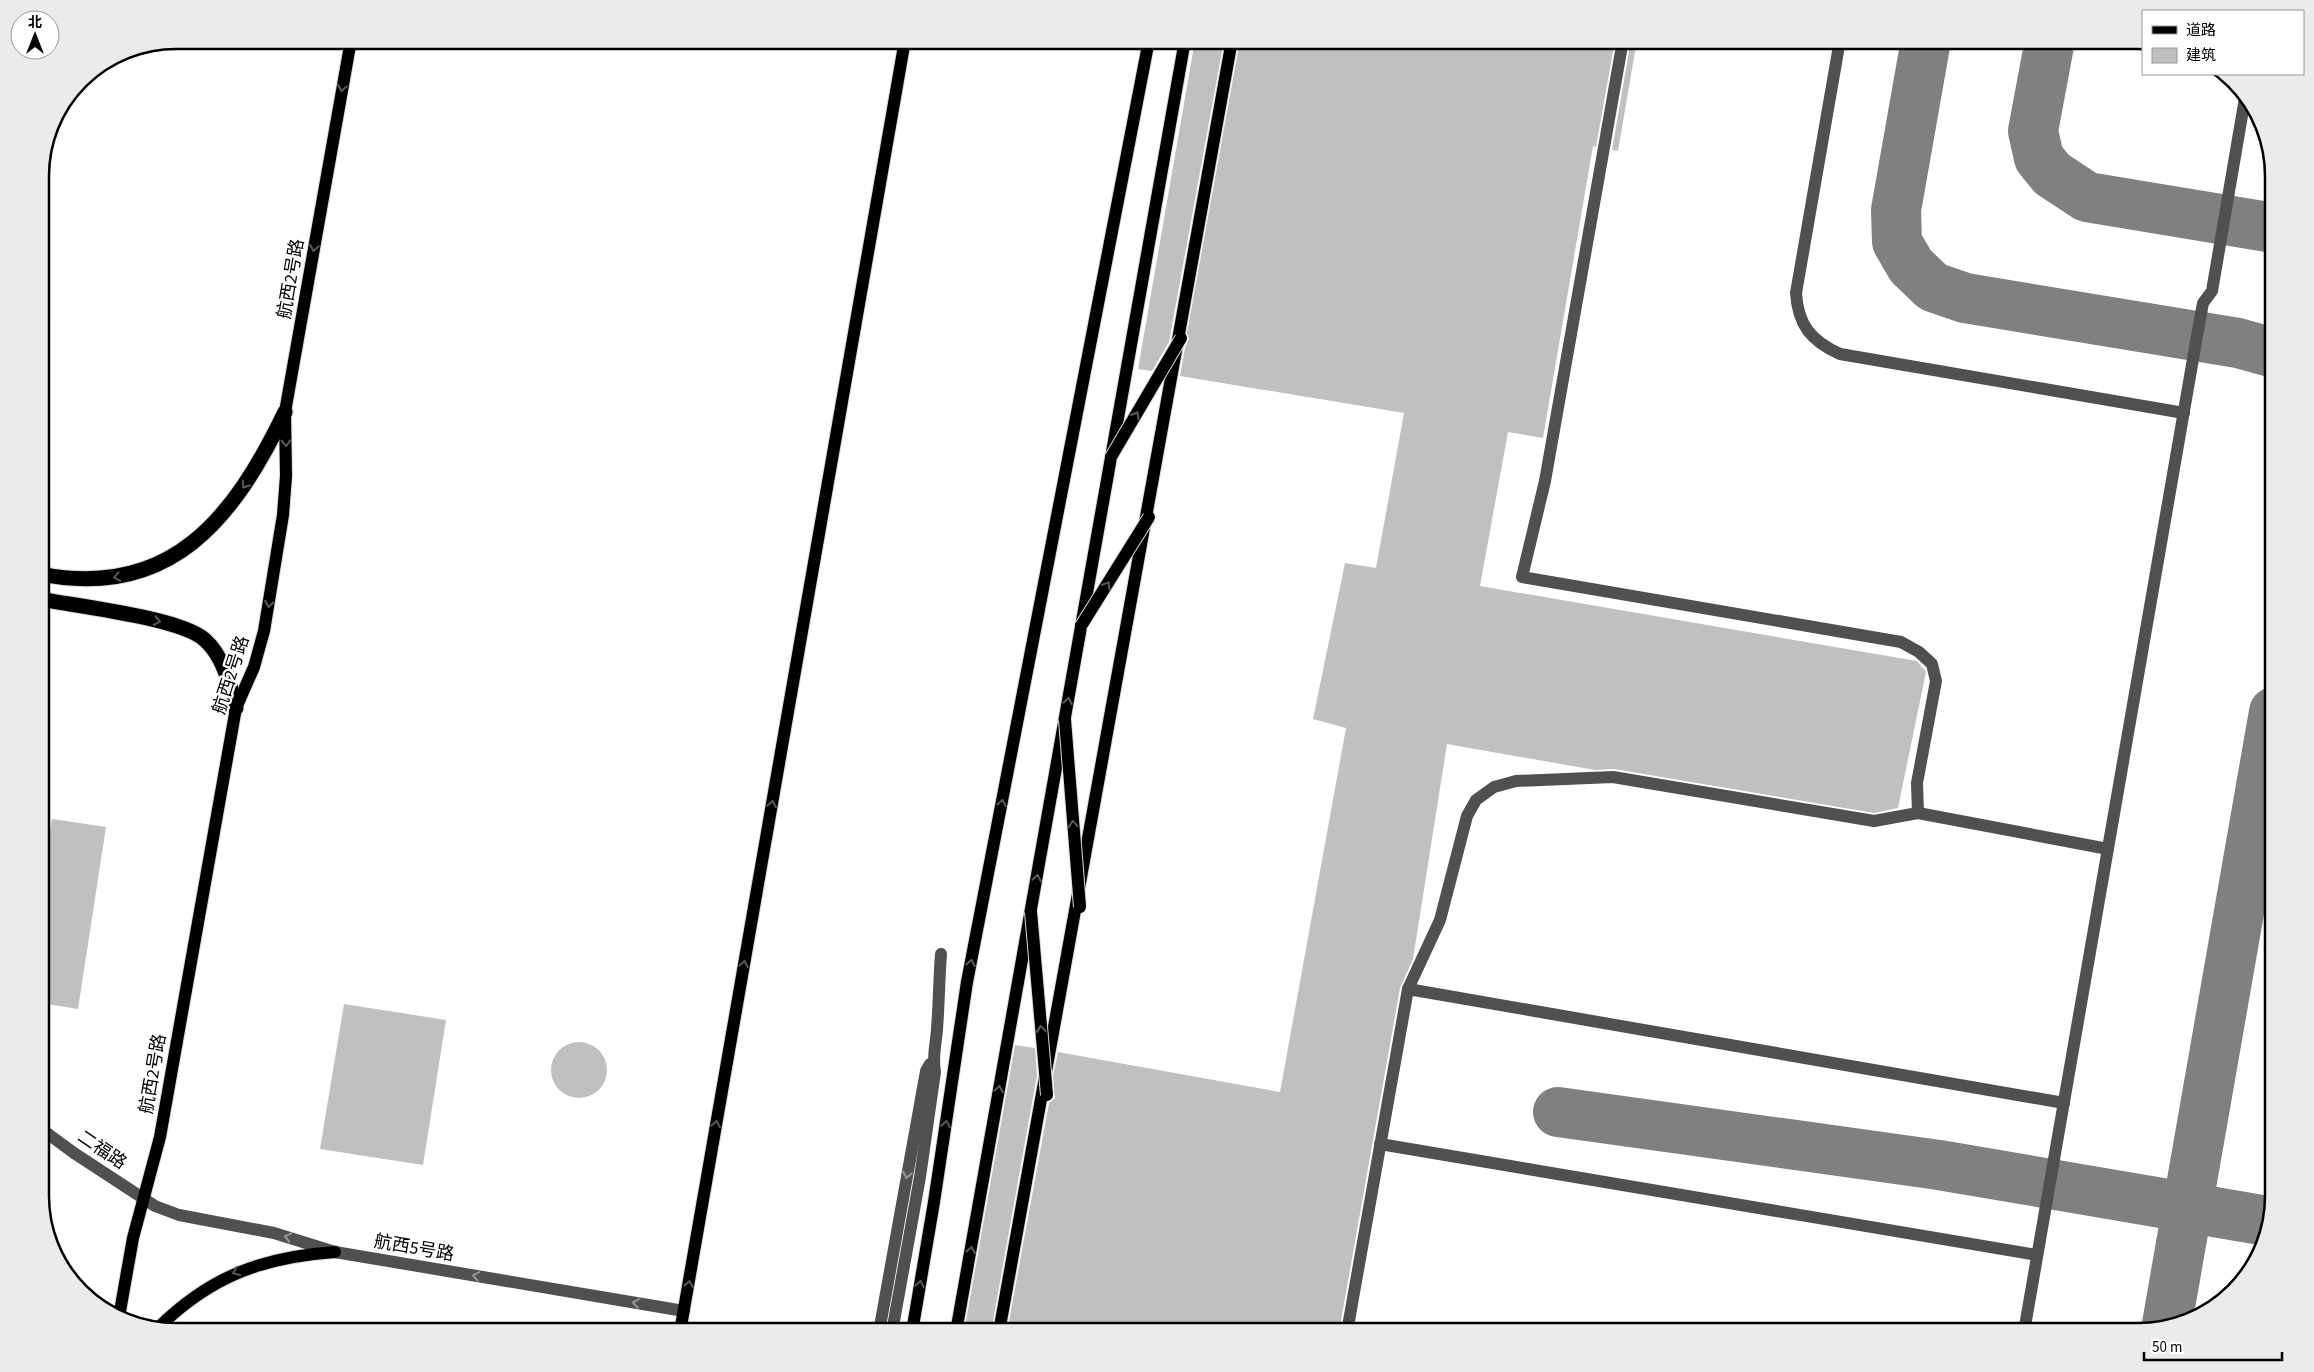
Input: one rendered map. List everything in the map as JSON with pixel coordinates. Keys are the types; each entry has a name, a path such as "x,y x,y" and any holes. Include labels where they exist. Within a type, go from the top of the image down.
{"highway":[{"path":"49,576 80,581 100,580 138,572 175,555 210,527 237,497 264,455 285,412"},
{"path":"49,601 162,622 187,628 198,634 213,648 220,660 231,688 236,708"}],"main road":[{"name":"航西2号路","path":"120,1310 134,1238 160,1137 236,708 260,648 272,583 285,496 285,412 349,49"},
{"path":"682,1323 903,49"},
{"path":"914,1323 968,982 1147,49"},
{"path":"958,1323 1183,49"},
{"path":"1007,1323 1231,49"},
{"path":"1001,1323 1231,49"},
{"path":"1111,457 1181,338"},
{"path":"1081,626 1149,517"},
{"path":"1065,720 1080,907"},
{"path":"1031,912 1046,1095"},
{"path":"164,1322 208,1287 238,1271 282,1258 335,1252"}],"street":[{"path":"1621,49 1546,481 1522,577 1901,642 1919,652 1932,664 1936,681 1918,783 1918,813"},
{"path":"1838,49 1796,293 1797,311 1806,329 1822,346 1840,354 2184,413"},
{"path":"2026,1323 2203,303 2212,290 2244,107"},
{"path":"1349,1323 1408,989 1440,920 1467,816 1476,800 1494,787 1516,781 1613,778 1874,821 1918,813 2108,849"},
{"path":"894,1323 920,1177 935,1072 933,1059 937,1029 941,954"},
{"path":"1408,989 2064,1103"},
{"path":"881,1323 926,1071 933,1059"},
{"name":"二福路","path":"49,1135 145,1199"},
{"path":"1380,1144 2037,1255"},
{"name":"航西5号路","path":"145,1199 179,1216 274,1233 335,1252 684,1311"}],"building":[{"path":"1193,49 1222,49 1169,342 1152,371 1138,369"},
{"path":"1238,49 1613,49 1596,147 1593,146 1543,438 1508,432 1480,586 1917,661 1926,672 1898,808 1874,813 1614,769 1595,770 1447,744 1413,959 1400,988 1341,1323 1009,1323 1049,1103 1055,1098 1053,1076 1058,1052 1280,1092 1346,728 1313,719 1345,563 1376,568 1404,413 1180,376 1185,348 1189,339 1187,333"},
{"path":"1629,49 1635,49 1618,151 1612,150"},
{"path":"52,819 106,827 78,1009 49,1004 49,837"},
{"path":"344,1004 446,1020 423,1165 320,1149"},
{"path":"579,1042 590,1044 599,1050 605,1059 607,1070 605,1081 599,1090 590,1096 579,1098 568,1096 559,1090 553,1081 551,1070 553,1059 559,1050 568,1044"},
{"path":"1015,1045 1035,1048 1037,1075 993,1323 966,1323"}],"taxiway":[{"path":"1924,49 1896,210 1897,242 1911,266 1933,287 1965,298 2238,343 2265,350"},
{"path":"2048,49 2033,131 2039,158 2052,174 2087,197 2265,227"},
{"path":"2168,1320 2265,763"},
{"path":"1558,1112 1939,1165 2263,1220"}]}
